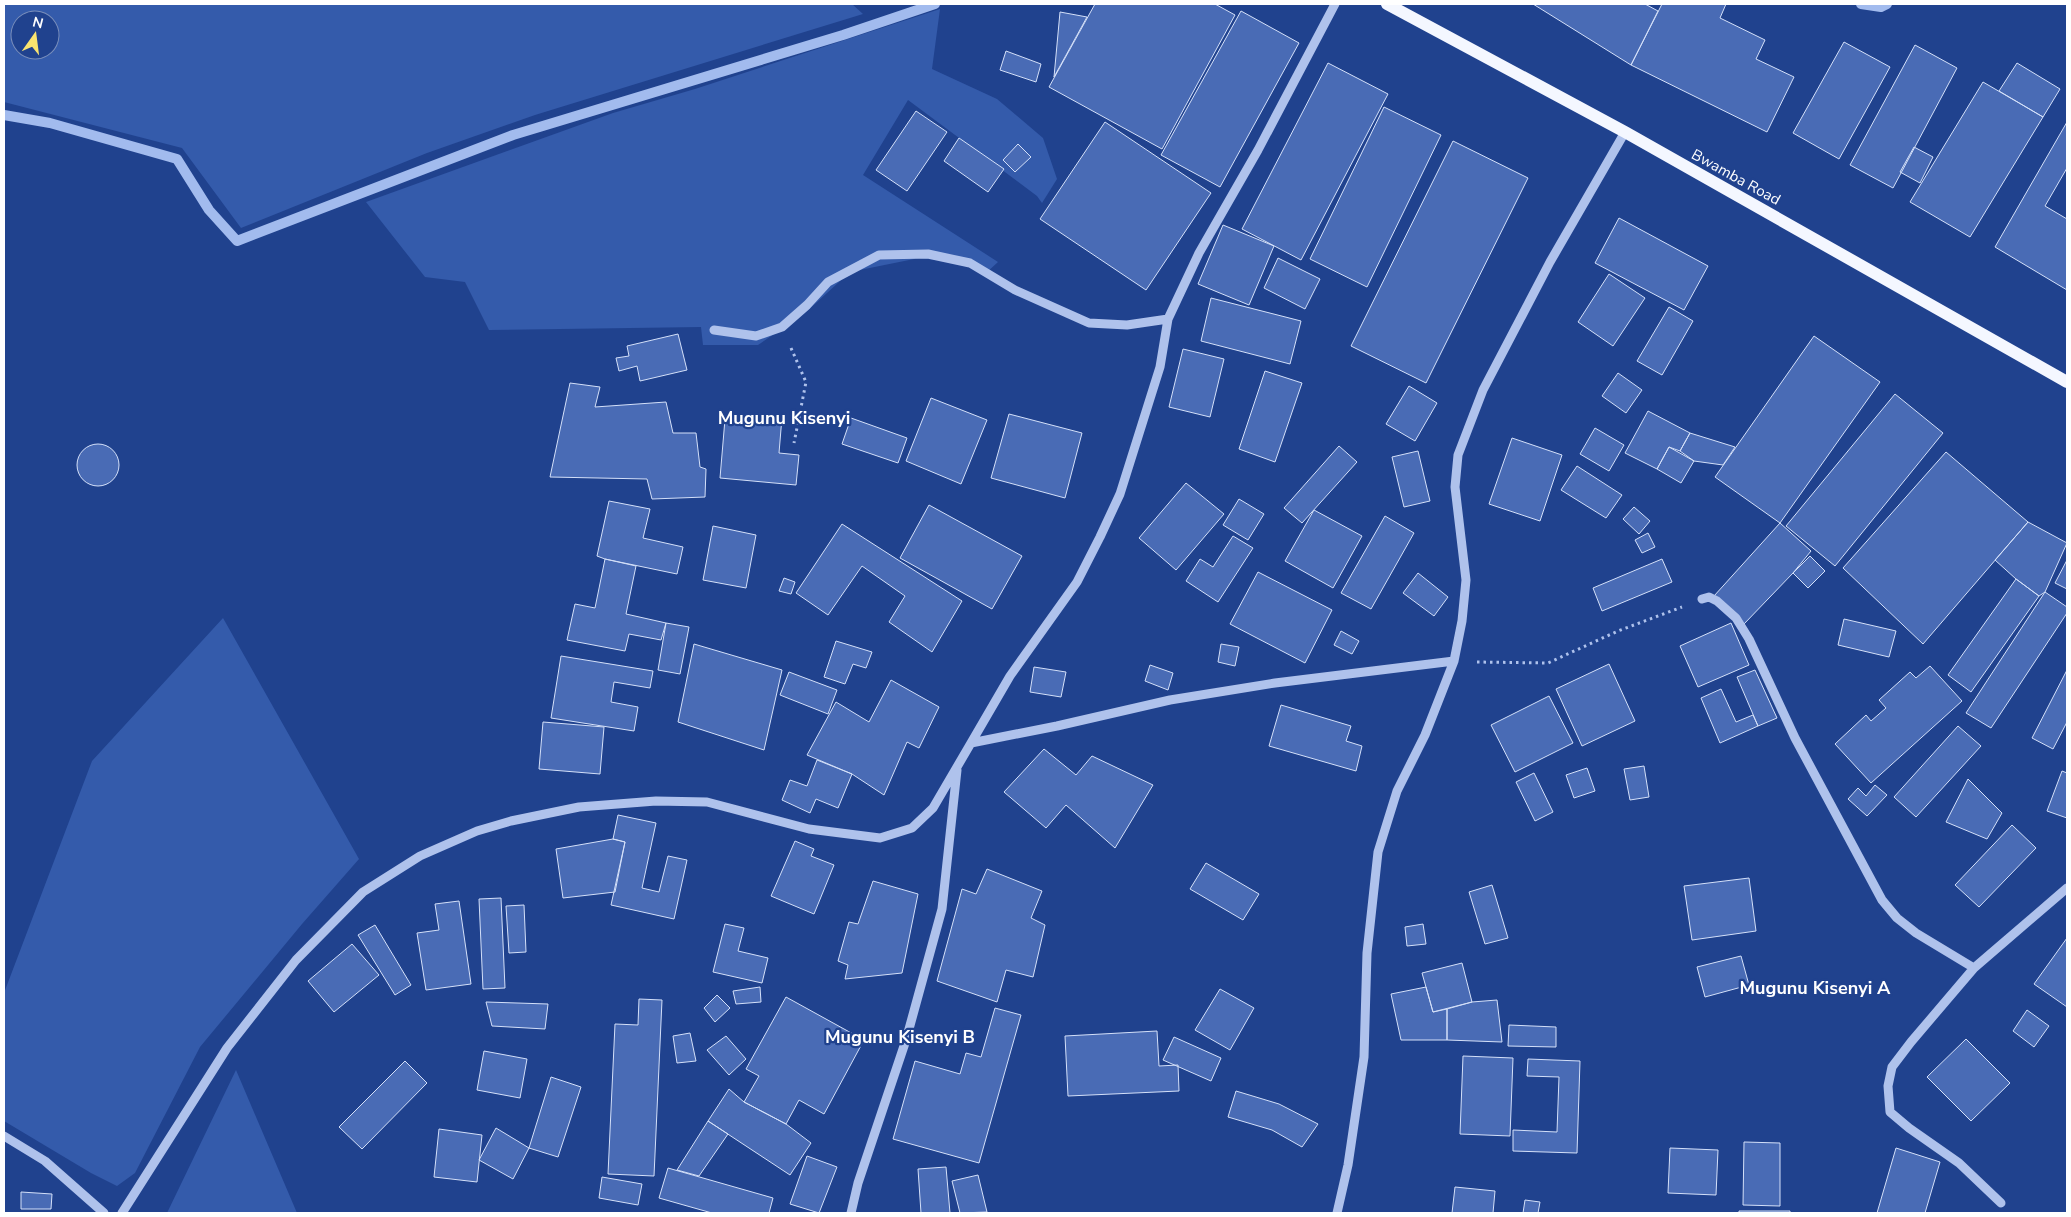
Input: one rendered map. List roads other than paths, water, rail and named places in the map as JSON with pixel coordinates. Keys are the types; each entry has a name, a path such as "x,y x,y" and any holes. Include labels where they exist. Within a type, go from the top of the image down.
{"main road":[{"name":"Bwamba Road","path":"1387,4 1625,132 2067,382"}],"street":[{"path":"122,1213 227,1048 296,960 363,892 420,856 477,831 511,821 579,807 656,801 707,802 755,813 809,829 880,838 912,828 932,808 1010,676 1077,582 1120,494 1160,367 1168,319 1199,253 1258,150 1335,4"},
{"path":"1336,1213 1348,1165 1364,1057 1367,952 1378,852 1397,791 1425,735 1454,661 1462,621 1466,580 1455,487 1458,455 1483,390 1550,262 1625,132"},
{"path":"714,330 756,336 782,327 807,305 828,282 879,255 928,254 970,263 1015,290 1089,323 1127,325 1168,319"},
{"path":"1702,599 1709,597 1717,601 1736,618 1749,639 1795,738 1882,900 1897,918 1910,928 1974,968"},
{"path":"971,743 1057,726 1170,700 1275,683 1454,661"},
{"path":"851,1213 858,1183 906,1040 942,909 958,765"},
{"path":"2001,1203 1959,1163 1908,1128 1890,1112 1888,1086 1892,1067 1928,1020 1942,1008 1974,968 2067,888"},
{"path":"4,1136 45,1161 104,1213"}],"waterway":[{"path":"4,115 50,123 177,159 209,210 237,241 513,135 843,35 935,4"},
{"path":"1861,4 1881,7 1887,4"}],"district":[{"name":"Mugunu Kisenyi","path":"784,418"},
{"name":"Mugunu Kisenyi A","path":"1815,988"},
{"name":"Mugunu Kisenyi B","path":"900,1037"}]}
